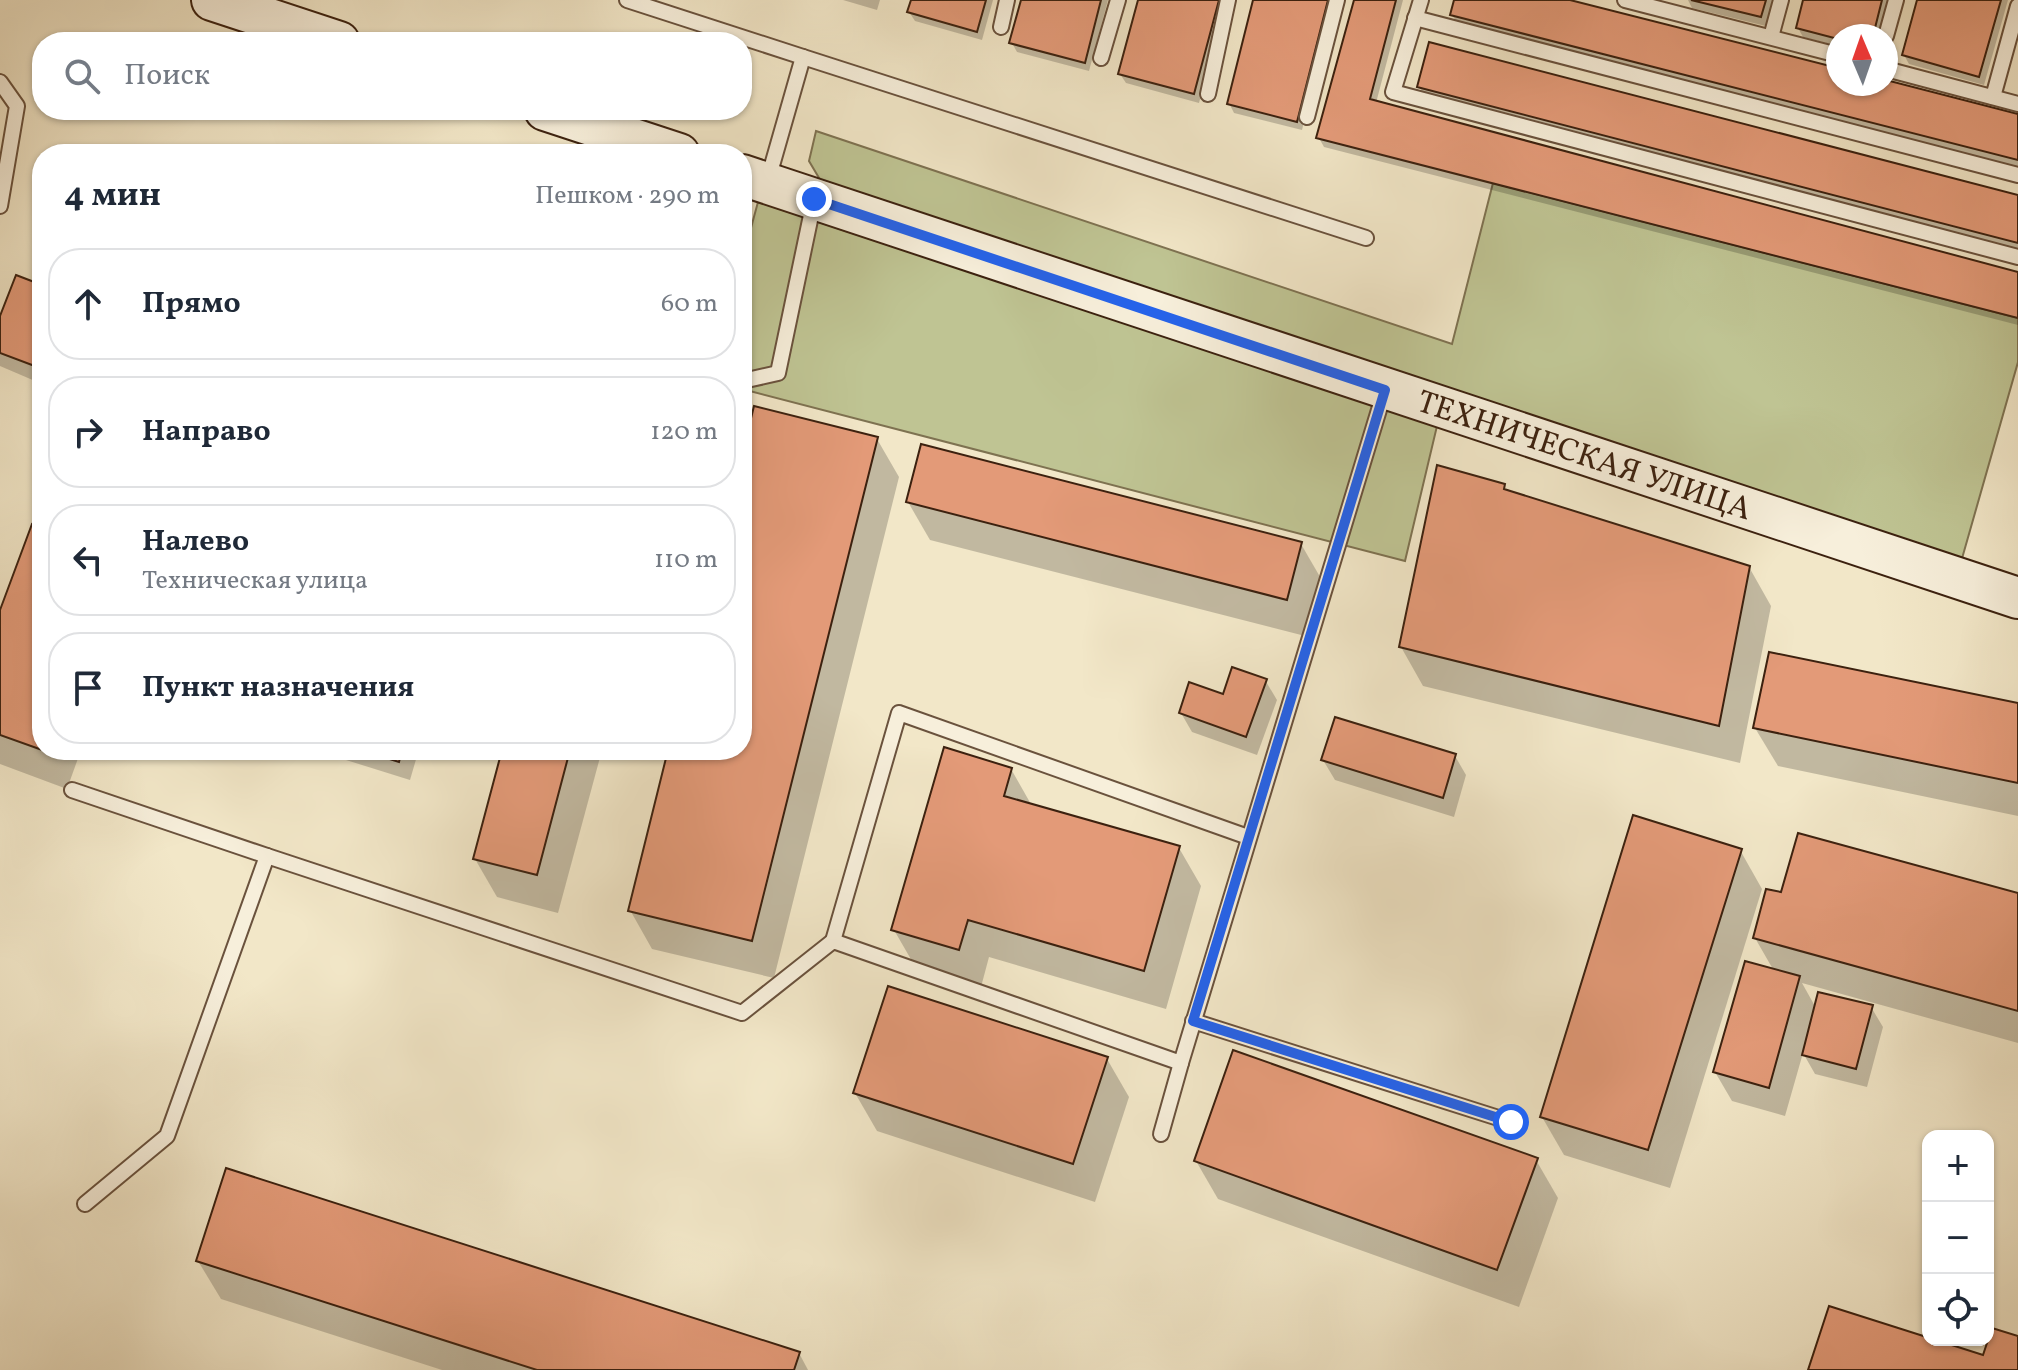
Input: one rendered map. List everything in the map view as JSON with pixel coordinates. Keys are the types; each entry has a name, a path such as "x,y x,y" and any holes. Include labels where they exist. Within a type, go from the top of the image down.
{"street":[{"path":"212,0 309,32"},
{"path":"575,120 649,144"},
{"name":"ТЕХНИЧЕСКАЯ УЛИЦА","path":"754,179 2018,598"}],"lane":[{"path":"627,0 726,32"},
{"path":"1001,27 1007,0"},
{"path":"1101,58 1118,0"},
{"path":"1208,94 1228,0"},
{"path":"1307,117 1337,0"},
{"path":"1421,0 1393,92 2018,257"},
{"path":"1625,0 1662,5 1826,52"},
{"path":"1771,37 1781,0"},
{"path":"1889,24 1896,0"},
{"path":"1993,97 2018,6"},
{"path":"1415,18 2018,175"},
{"path":"752,40 1366,238"},
{"path":"754,179 803,57"},
{"path":"1898,72 2018,104"},
{"path":"0,82 17,106 0,206"},
{"path":"752,379 778,373 814,199"},
{"path":"1161,1134 1385,390"},
{"path":"72,790 742,1013 833,941 899,713 1248,837"},
{"path":"85,1204 167,1136 267,856"},
{"path":"833,941 1181,1063"},
{"path":"1193,1021 1511,1122"}],"green space":[{"path":"816,131 1452,344 1493,183 2018,318 2018,362 1961,562 822,183 809,161"},
{"path":"758,202 1437,426 1405,561 752,392 752,224"}],"building":[{"path":"911,0 986,0 977,32 907,12"},
{"path":"1021,0 1101,0 1085,63 1009,43"},
{"path":"1138,0 1219,0 1194,94 1118,74"},
{"path":"1253,0 1328,0 1297,122 1227,104"},
{"path":"1354,0 1396,0 1370,99 2018,272 2018,318 1316,138"},
{"path":"1454,0 1570,0 1826,65 1826,96 1898,96 1898,83 2018,114 2018,160 1450,15"},
{"path":"1691,0 1766,0 1761,17"},
{"path":"1803,0 1882,0 1876,24 1826,24 1826,36 1796,28"},
{"path":"1917,0 2001,0 1979,77 1902,55"},
{"path":"1429,42 2018,195 2018,243 1417,87"},
{"path":"16,275 32,281 32,365 0,353 0,316"},
{"path":"754,406 878,437 752,941 628,911 666,760 752,760"},
{"path":"921,444 1302,542 1287,600 906,502"},
{"path":"1437,465 1505,484 1504,489 1750,566 1719,726 1399,647"},
{"path":"32,524 32,746 0,735 0,610"},
{"path":"1769,652 2018,703 2018,783 1753,728"},
{"path":"1232,667 1267,679 1246,737 1179,713 1189,682 1223,694"},
{"path":"1335,717 1456,754 1443,798 1321,760"},
{"path":"944,747 1012,768 1004,796 1180,846 1144,971 968,920 959,950 891,930"},
{"path":"499,760 567,760 537,875 473,859"},
{"path":"1633,815 1742,849 1648,1150 1540,1117"},
{"path":"1798,833 2018,893 2018,1011 1753,938 1766,889 1781,892"},
{"path":"1745,961 1800,976 1769,1088 1713,1072"},
{"path":"888,986 1108,1057 1073,1164 853,1093"},
{"path":"1818,992 1873,1005 1856,1069 1802,1055"},
{"path":"1233,1050 1538,1158 1497,1270 1194,1161"},
{"path":"226,1168 800,1352 794,1370 537,1370 196,1261"},
{"path":"1829,1306 1922,1336 1922,1346 1955,1346 1983,1355 1986,1346 1994,1346 1994,1329 2018,1336 2018,1370 1808,1370"}],"route":[{"path":"814,199 1385,390 1193,1021 1511,1122"}]}
